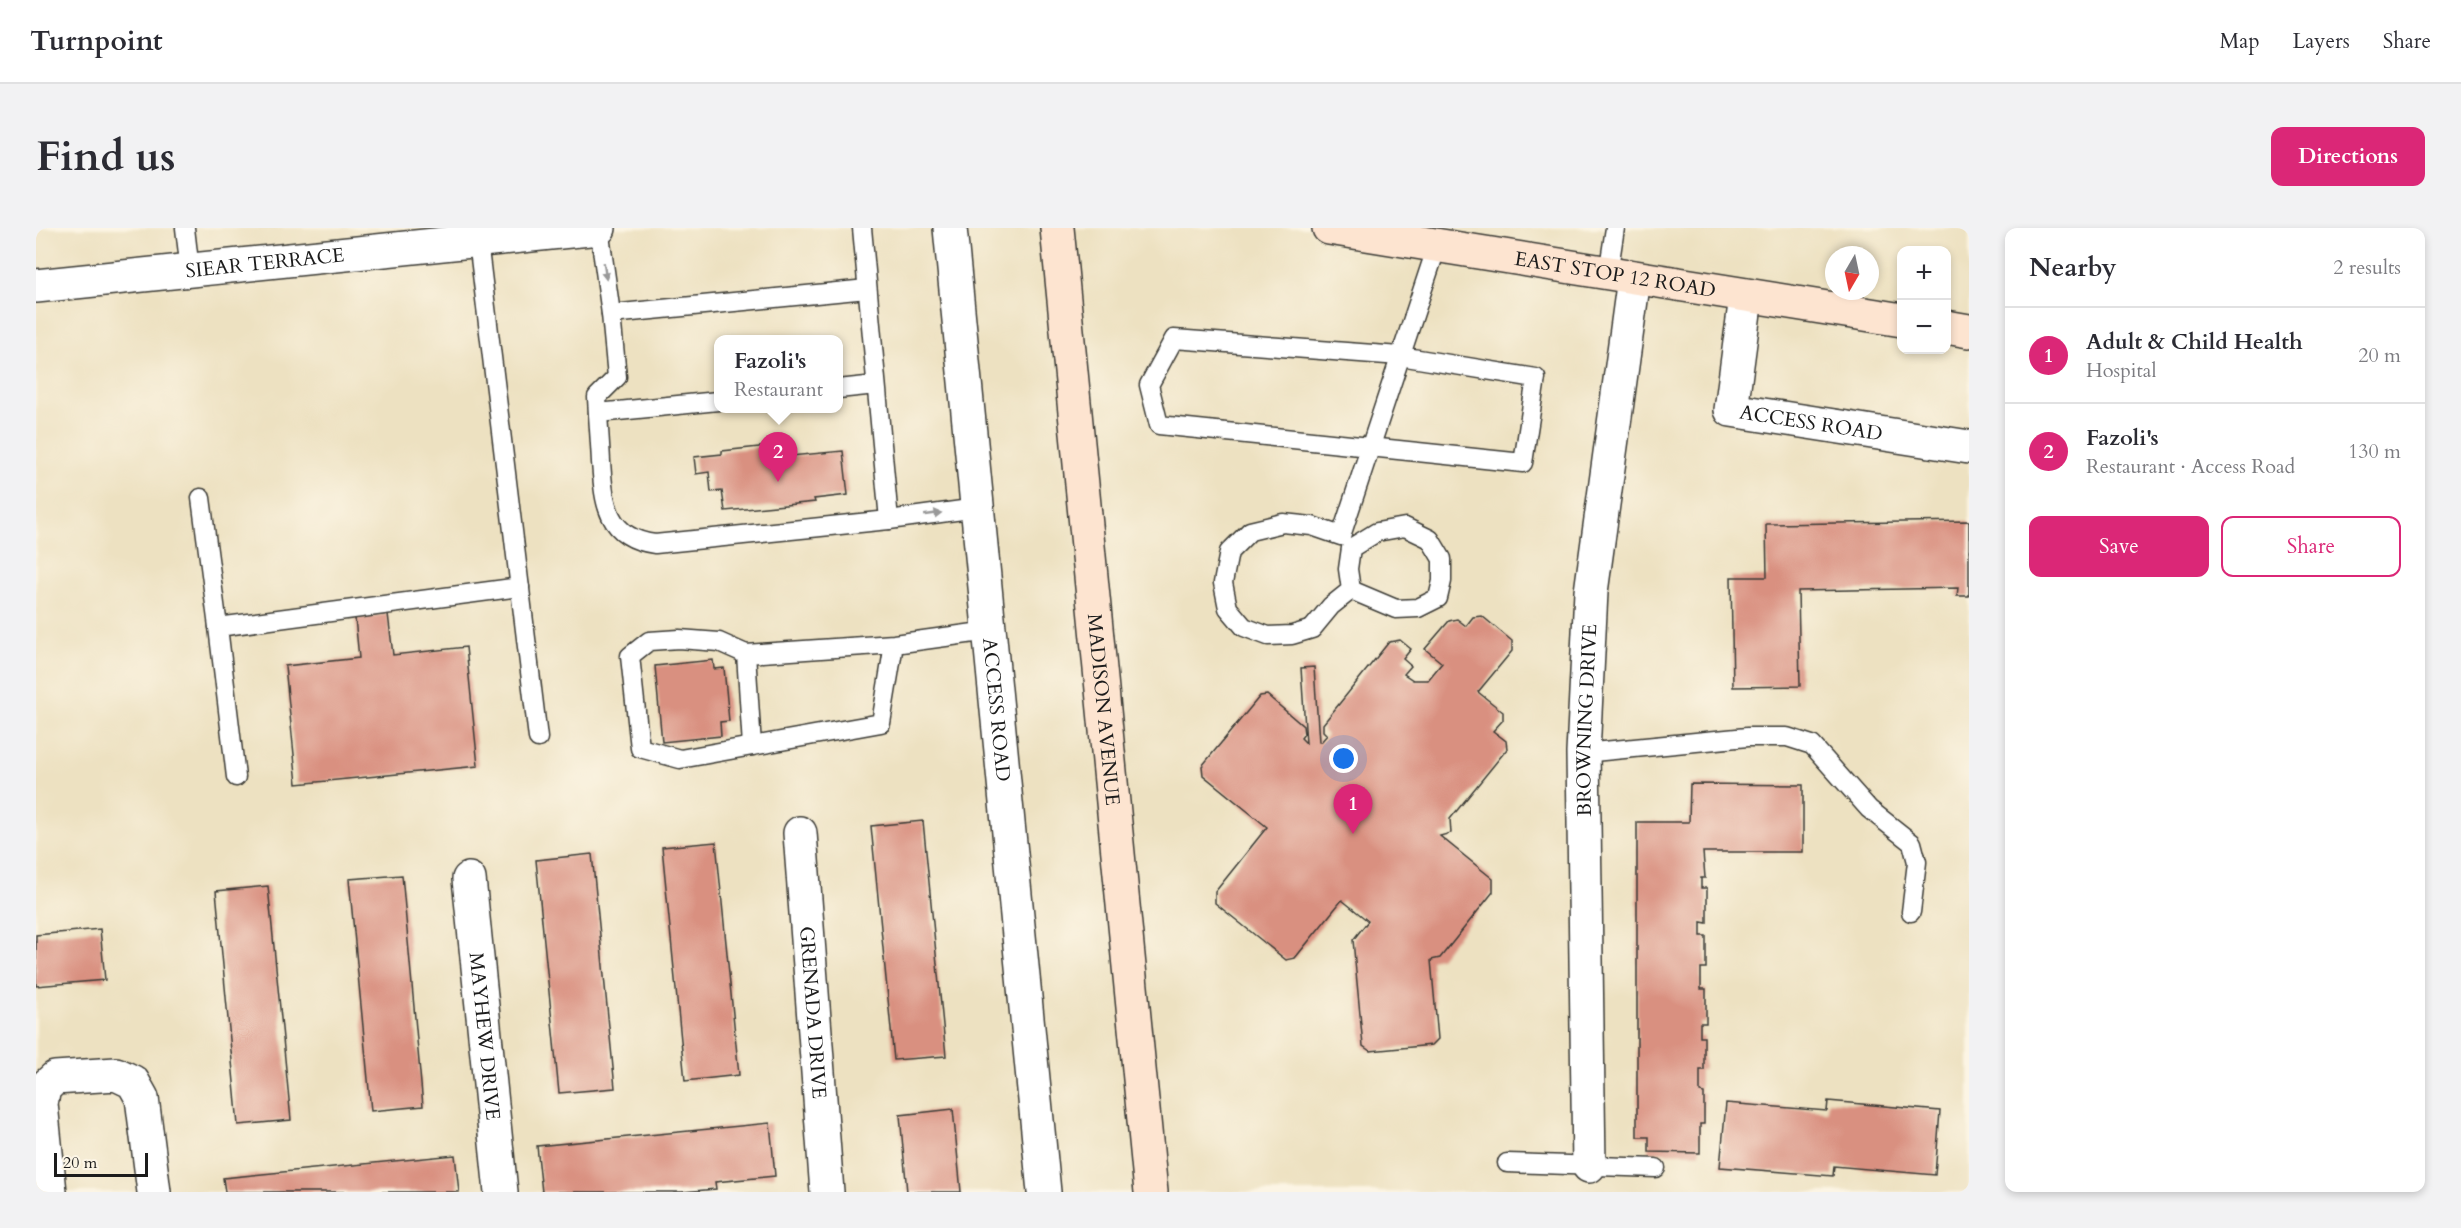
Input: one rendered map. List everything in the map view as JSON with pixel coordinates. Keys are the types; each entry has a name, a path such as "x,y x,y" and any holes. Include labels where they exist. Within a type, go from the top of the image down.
{"main road":[{"name":"MADISON AVENUE","path":"1057,228 1152,1192"},
{"name":"EAST STOP 12 ROAD","path":"1329,228 1746,297 1897,319"},
{"path":"1951,328 1969,331"}],"street":[{"name":"ACCESS ROAD","path":"950,228 1044,1192"},
{"name":"SIEAR TERRACE","path":"36,286 588,229"},
{"name":"BROWNING DRIVE","path":"1589,1166 1582,753 1591,592 1621,276"},
{"name":"ACCESS ROAD","path":"1746,297 1731,410 1969,447"},
{"name":"GRENADA DRIVE","path":"800,833 827,1192"},
{"name":"MAYHEW DRIVE","path":"469,879 501,1192"},
{"path":"50,1192 41,1104 44,1088 55,1078 116,1074 133,1082 142,1098 154,1192"}],"lane":[{"path":"185,228 190,271"},
{"path":"861,228 889,520"},
{"path":"1615,228 1621,276"},
{"path":"588,229 611,314 617,377 597,397 606,509 613,522 626,536 640,542 655,544 889,520 977,507"},
{"path":"478,241 538,738"},
{"path":"1350,590 1346,542 1370,448 1437,246"},
{"path":"611,314 867,289"},
{"path":"1174,339 1400,356 1536,378 1523,463 1370,448 1159,425 1149,385 1174,339"},
{"path":"843,388 876,385"},
{"path":"598,413 714,401"},
{"path":"201,498 237,777"},
{"path":"1283,524 1312,526 1346,542 1377,532 1405,527 1430,539 1442,559 1442,581 1438,598 1418,608 1396,609 1350,590 1312,629 1292,635 1268,636 1244,627 1228,608 1223,583 1229,552 1250,531 1283,524"},
{"path":"218,627 520,587"},
{"path":"894,644 881,723 680,759 640,748 630,656 649,641 679,639 719,642 746,654 894,644 989,631"},
{"path":"746,654 752,746"},
{"path":"1582,753 1747,737 1788,737 1812,745 1869,809 1912,843 1917,862 1911,912"},
{"path":"1507,1163 1656,1168"}],"building":[{"path":"779,445 780,457 843,451 848,495 814,499 815,502 725,511 722,491 711,492 709,472 696,474 694,457 722,454 722,451"},
{"path":"1969,521 1969,596 1957,596 1958,588 1798,591 1800,686 1733,687 1731,577 1767,577 1766,524"},
{"path":"388,614 393,655 466,647 478,766 297,784 285,666 359,658 355,618"},
{"path":"1482,616 1512,641 1512,651 1478,692 1503,712 1503,720 1493,731 1506,741 1507,749 1450,819 1451,833 1440,836 1493,879 1493,892 1440,958 1431,960 1438,1039 1432,1045 1370,1051 1363,1046 1353,940 1368,921 1342,900 1295,958 1286,960 1215,903 1215,892 1267,827 1203,775 1202,766 1260,696 1267,695 1303,726 1304,734 1301,738 1306,743 1301,668 1314,667 1319,742 1321,742 1327,735 1323,731 1323,724 1389,642 1400,640 1411,649 1403,659 1411,666 1404,674 1413,680 1428,680 1442,663 1425,649 1449,621 1457,619 1466,626 1473,617"},
{"path":"713,660 714,669 724,668 729,721 720,722 721,736 662,742 655,666"},
{"path":"1690,784 1803,785 1803,852 1703,852 1705,878 1701,878 1701,888 1707,888 1707,923 1701,922 1701,936 1706,936 1706,968 1701,968 1701,989 1706,989 1706,1023 1700,1023 1700,1037 1704,1037 1704,1070 1700,1070 1700,1092 1704,1093 1704,1124 1700,1124 1700,1153 1649,1152 1649,1137 1637,1137 1637,822 1689,822"},
{"path":"923,821 946,1056 894,1060 871,826"},
{"path":"716,842 739,1075 685,1081 662,847"},
{"path":"592,854 615,1088 559,1093 536,860"},
{"path":"402,875 423,1106 371,1111 349,879"},
{"path":"268,886 291,1120 238,1125 216,891"},
{"path":"100,929 105,980 36,986 36,935"},
{"path":"1828,1101 1940,1111 1935,1175 1834,1166 1833,1176 1720,1167 1726,1103 1827,1111"},
{"path":"953,1109 961,1192 907,1192 900,1115"},
{"path":"770,1123 775,1176 715,1182 716,1189 682,1192 542,1192 537,1146"},
{"path":"455,1155 459,1192 225,1192 223,1178"}],"place":[{"name":"Fazoli's","path":"778,482"},
{"name":"Adult & Child Health","path":"1353,834"}]}
